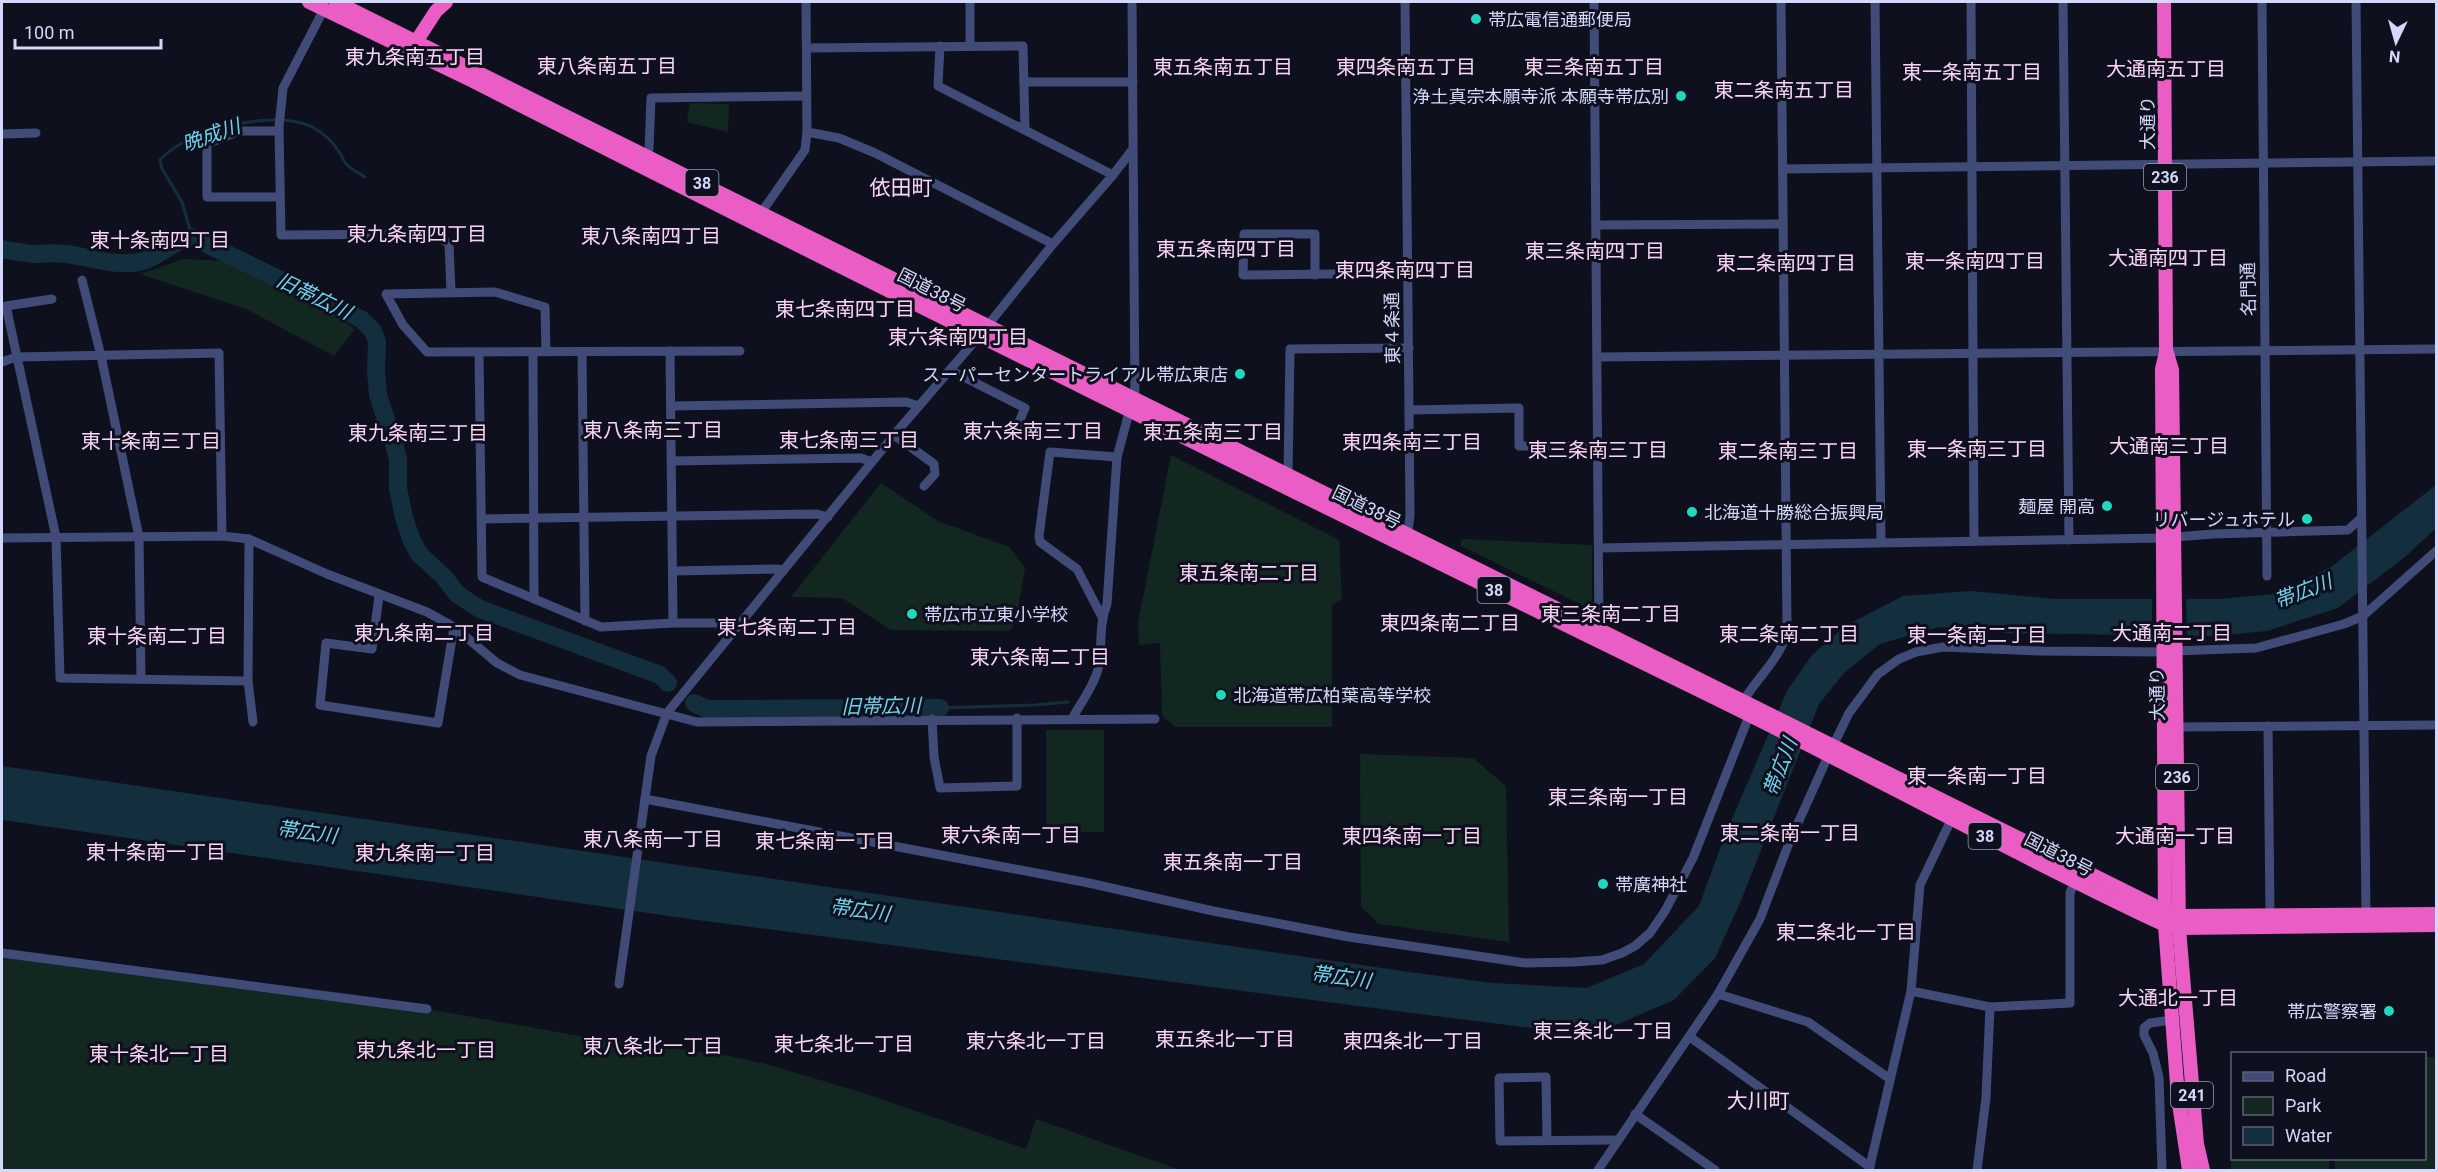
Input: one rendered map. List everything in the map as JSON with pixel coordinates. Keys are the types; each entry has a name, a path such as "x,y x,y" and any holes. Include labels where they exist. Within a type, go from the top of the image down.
{"highway":[{"name":"国道38号","path":"309,2 330,5 1599,636 2165,911 2179,922 2436,925"},
{"path":"413,47 436,11 446,2"},
{"name":"大通り","path":"2164,2 2166,352 2172,370 2165,925"},
{"name":"国道38号","path":"413,47 645,155 984,330"},
{"name":"国道38号","path":"1132,404 1288,475 1407,540"},
{"name":"大通り","path":"2170,645 2176,728 2179,922"},
{"name":"国道38号","path":"1826,748 2074,883 2165,925 2270,914 2436,914"},
{"name":"241","path":"2179,922 2197,1144 2203,1170"},
{"name":"241","path":"2165,925 2178,1097 2189,1170"}],"street":[{"path":"761,213 805,150 807,132 806,2"},
{"path":"970,2 970,46"},
{"path":"1072,719 1097,673 1102,617 1107,604 1117,457 1132,404 1132,2"},
{"name":"東４条通","path":"1405,2 1409,410 1407,540"},
{"path":"1594,2 1599,636"},
{"path":"645,802 1089,883 1214,911 1349,937 1525,963 1602,960 1635,946 1650,933 1665,911 1693,858 1752,686 1786,640 1788,545 1781,2"},
{"path":"1875,2 1881,542"},
{"path":"1971,2 1974,541"},
{"path":"2063,2 2069,540"},
{"name":"名門通","path":"2262,2 2267,576"},
{"path":"2356,2 2366,914"},
{"path":"330,5 283,88 279,110 281,235 435,234 449,244 451,292"},
{"path":"940,46 938,86 1113,175"},
{"path":"807,48 1023,46 1025,130"},
{"path":"1024,82 1133,82"},
{"path":"645,155 649,149 651,98 807,96"},
{"path":"279,129 239,131 207,144 207,197 280,197"},
{"path":"807,132 839,138 875,153 1053,244"},
{"path":"2,134 36,133"},
{"path":"619,984 651,756 667,713 894,435 1132,150"},
{"path":"1783,169 2436,161"},
{"path":"1596,225 1783,224"},
{"path":"1315,275 1315,234 1244,234 1244,275 1315,275 1408,273"},
{"path":"82,280 101,356 139,537 141,679"},
{"path":"546,352 545,307 495,292 386,294 403,325 427,352 479,354 740,351"},
{"path":"52,299 6,306 56,537 60,678 248,681"},
{"path":"1288,475 1290,349 1408,348"},
{"path":"1598,357 2436,349"},
{"path":"670,351 673,623"},
{"path":"582,352 585,621"},
{"path":"2,362 16,357 219,353 222,536"},
{"path":"533,353 534,599"},
{"path":"479,354 482,577 601,627 673,623 740,623"},
{"path":"950,370 1025,408 1017,427"},
{"path":"671,406 906,402 919,406"},
{"path":"1409,410 1519,408 1520,446 1599,446"},
{"path":"894,435 934,464 935,474 924,486"},
{"path":"1102,617 1077,569 1040,542 1038,536 1050,452 1117,457"},
{"path":"671,461 861,458 872,462"},
{"path":"481,519 817,514 828,517"},
{"path":"1599,548 2169,538 2348,530 2361,518"},
{"path":"2,538 222,536 249,539 379,596 427,612 454,627 497,663 519,675 697,722 1017,718 1155,719"},
{"path":"249,539 248,681 252,722"},
{"path":"1598,1170 1718,994 1760,919 1826,748 1878,674 1899,659 1916,652 1943,647 2040,651 2170,645 2256,648 2344,624 2363,616 2436,551"},
{"path":"673,571 778,569 783,572"},
{"path":"379,596 372,649 326,643 320,705 438,723 454,627"},
{"path":"932,719 934,757 940,788 1017,786 1017,718"},
{"path":"2176,728 2436,725"},
{"path":"2268,726 2270,914"},
{"path":"1690,1037 1870,1169 1911,991 1920,885 1952,818"},
{"path":"1911,991 1990,1007 2070,1003 2070,893 2074,883"},
{"path":"2,953 427,1009"},
{"path":"1718,994 1808,1022 1890,1079"},
{"path":"1977,1170 1986,1098 1990,1007"},
{"path":"2162,1170 2159,1077 2153,1053 2144,1035 2144,1028 2150,1023 2172,1020"},
{"path":"1547,1140 1546,1077 1499,1078 1500,1141 1618,1140"},
{"path":"1635,1114 1715,1170"}],"green space":[{"path":"690,103 729,104 728,132 687,122"},
{"path":"184,259 225,261 329,311 355,329 334,356 246,309 140,274"},
{"path":"1171,455 1339,540 1342,599 1332,605 1332,727 1175,727 1162,715 1160,643 1139,645 1138,623"},
{"path":"881,483 938,521 1009,547 1025,568 1016,621 1010,631 891,630 842,598 791,597"},
{"path":"1461,539 1592,545 1592,610 1461,546"},
{"path":"1046,730 1104,730 1104,832 1046,832"},
{"path":"1360,754 1473,758 1506,786 1509,942 1379,924 1361,907"},
{"path":"2,953 427,1009 574,1035 724,1055 766,1064 857,1091 1026,1149 1036,1119 1180,1170 2,1170"},
{"path":"2426,1057 2436,1057 2436,1170 2335,1170 2335,1160 2426,1160"},
{"path":"2230,1110 2231,1160 2329,1160 2329,1170 2231,1170"}],"water":[{"name":"帯広川","path":"2436,485 2436,528 2405,557 2338,608 2267,631 2213,636 2004,633 1938,627 1880,644 1844,673 1819,704 1740,903 1715,958 1674,1000 1611,1027 1533,1028 1420,1014 690,919 2,820 2,766 1416,973 1493,983 1587,988 1644,964 1699,906 1725,835 1787,691 1812,655 1845,626 1903,596 1971,591 2055,599 2220,599 2273,594 2331,567"}],"pier":[{"path":"2152,596 2186,596 2187,638 2152,638"}],"waterway":[{"name":"晩成川","path":"192,237 182,202 162,169 160,160 172,149 210,131 255,121 296,122 312,127 324,135 334,144 346,164 365,177"},
{"name":"旧帯広川","path":"2,249 34,254 62,253 114,263 133,263 150,258 179,241 192,237 361,319 373,331 377,342 378,395 398,459 398,488 404,518 419,554 444,577 457,594 480,609 660,675 668,683"},
{"name":"旧帯広川","path":"940,708 1068,702"},
{"name":"旧帯広川","path":"694,703 707,709 940,708"}],"place":[{"name":"帯広電信通郵便局","path":"1476,19"},
{"name":"浄土真宗本願寺派 本願寺帯広別","path":"1681,96"},
{"name":"スーパーセンタートライアル帯広東店","path":"1240,374"},
{"name":"麺屋 開高","path":"2107,506"},
{"name":"北海道十勝総合振興局","path":"1692,512"},
{"name":"リバージュホテル","path":"2307,519"},
{"name":"帯広市立東小学校","path":"912,614"},
{"name":"北海道帯広柏葉高等学校","path":"1221,695"},
{"name":"帯廣神社","path":"1603,884"},
{"name":"帯広警察署","path":"2389,1011"}],"district":[{"name":"東九条南五丁目","path":"415,57"},
{"name":"東八条南五丁目","path":"607,66"},
{"name":"東五条南五丁目","path":"1223,67"},
{"name":"東四条南五丁目","path":"1406,67"},
{"name":"東三条南五丁目","path":"1594,67"},
{"name":"大通南五丁目","path":"2166,69"},
{"name":"東一条南五丁目","path":"1972,72"},
{"name":"東二条南五丁目","path":"1784,90"},
{"name":"依田町","path":"901,188"},
{"name":"東九条南四丁目","path":"417,234"},
{"name":"東八条南四丁目","path":"651,236"},
{"name":"東十条南四丁目","path":"160,240"},
{"name":"東五条南四丁目","path":"1226,249"},
{"name":"東三条南四丁目","path":"1595,251"},
{"name":"大通南四丁目","path":"2168,258"},
{"name":"東一条南四丁目","path":"1975,261"},
{"name":"東二条南四丁目","path":"1786,263"},
{"name":"東四条南四丁目","path":"1405,270"},
{"name":"東七条南四丁目","path":"845,309"},
{"name":"東六条南四丁目","path":"958,337"},
{"name":"東八条南三丁目","path":"653,430"},
{"name":"東六条南三丁目","path":"1033,431"},
{"name":"東五条南三丁目","path":"1213,432"},
{"name":"東九条南三丁目","path":"418,433"},
{"name":"東七条南三丁目","path":"849,440"},
{"name":"東十条南三丁目","path":"151,441"},
{"name":"東四条南三丁目","path":"1412,442"},
{"name":"大通南三丁目","path":"2169,446"},
{"name":"東一条南三丁目","path":"1977,449"},
{"name":"東三条南三丁目","path":"1598,450"},
{"name":"東二条南三丁目","path":"1788,451"},
{"name":"東五条南二丁目","path":"1249,573"},
{"name":"東三条南二丁目","path":"1611,614"},
{"name":"東四条南二丁目","path":"1450,623"},
{"name":"東七条南二丁目","path":"787,627"},
{"name":"東九条南二丁目","path":"424,633"},
{"name":"大通南二丁目","path":"2172,633"},
{"name":"東二条南二丁目","path":"1789,634"},
{"name":"東一条南二丁目","path":"1977,635"},
{"name":"東十条南二丁目","path":"157,636"},
{"name":"東六条南二丁目","path":"1040,657"},
{"name":"東一条南一丁目","path":"1977,776"},
{"name":"東三条南一丁目","path":"1618,797"},
{"name":"東二条南一丁目","path":"1790,833"},
{"name":"東六条南一丁目","path":"1011,835"},
{"name":"東四条南一丁目","path":"1412,836"},
{"name":"大通南一丁目","path":"2175,836"},
{"name":"東八条南一丁目","path":"653,839"},
{"name":"東七条南一丁目","path":"825,841"},
{"name":"東十条南一丁目","path":"156,852"},
{"name":"東九条南一丁目","path":"425,853"},
{"name":"東五条南一丁目","path":"1233,862"},
{"name":"東二条北一丁目","path":"1846,932"},
{"name":"大通北一丁目","path":"2178,998"},
{"name":"東三条北一丁目","path":"1603,1031"},
{"name":"東五条北一丁目","path":"1225,1039"},
{"name":"東六条北一丁目","path":"1036,1041"},
{"name":"東四条北一丁目","path":"1413,1041"},
{"name":"東七条北一丁目","path":"844,1044"},
{"name":"東八条北一丁目","path":"653,1046"},
{"name":"東九条北一丁目","path":"426,1050"},
{"name":"東十条北一丁目","path":"159,1054"},
{"name":"大川町","path":"1758,1101"}]}
